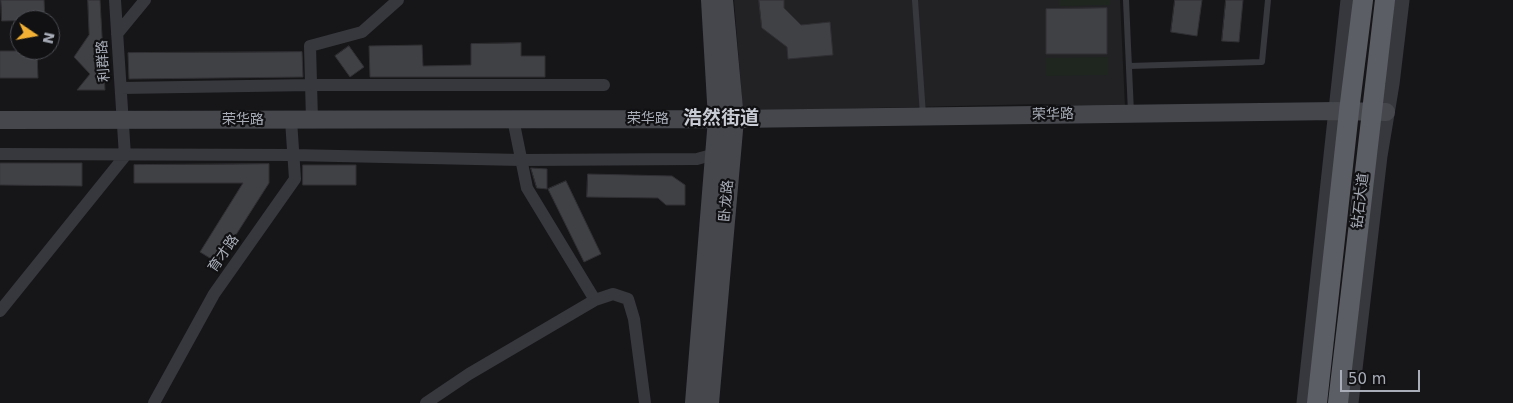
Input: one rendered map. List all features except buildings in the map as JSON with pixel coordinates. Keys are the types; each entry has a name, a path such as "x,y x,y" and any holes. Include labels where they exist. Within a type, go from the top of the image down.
{"highway":[{"name":"钻石大道","path":"1317,403 1338,216 1342,111 1363,0"},
{"name":"钻石大道","path":"1338,403 1347,326 1379,112 1385,0"}],"main road":[{"name":"卧龙路","path":"694,403 715,154 726,119 710,0"},
{"name":"卧龙路","path":"710,403 726,119 724,0"},
{"name":"荣华路","path":"0,120 726,119 1379,112"}],"street":[{"name":"利群路","path":"115,0 125,156"},
{"path":"117,34 145,0"},
{"path":"312,120 310,46 362,32 398,0"},
{"path":"1304,403 1329,174 1342,111 1348,0"},
{"path":"1351,403 1367,269 1379,112 1392,84 1402,0"},
{"path":"121,88 311,85 604,85"},
{"path":"513,119 527,188 595,300"},
{"name":"育才路","path":"154,403 214,294 295,179 290,120"},
{"path":"0,154 125,156 293,155 521,160 697,159 715,154"},
{"path":"0,311 125,156"},
{"path":"1329,174 1338,216"},
{"path":"1347,326 1360,278 1367,269"},
{"path":"426,403 469,374 595,300 613,294 628,299 634,319 645,403"}],"lane":[{"path":"915,0 923,117"},
{"path":"1126,0 1131,114"},
{"path":"1129,66 1262,62 1268,0"}],"shaded area":[{"path":"734,0 1120,0 1125,107 1042,104 743,111"},
{"path":"1059,0 1110,0 1110,5 1059,6"},
{"path":"1108,57 1108,75 1046,76 1046,58"}],"district":[{"name":"浩然街道","path":"721,119"}]}
